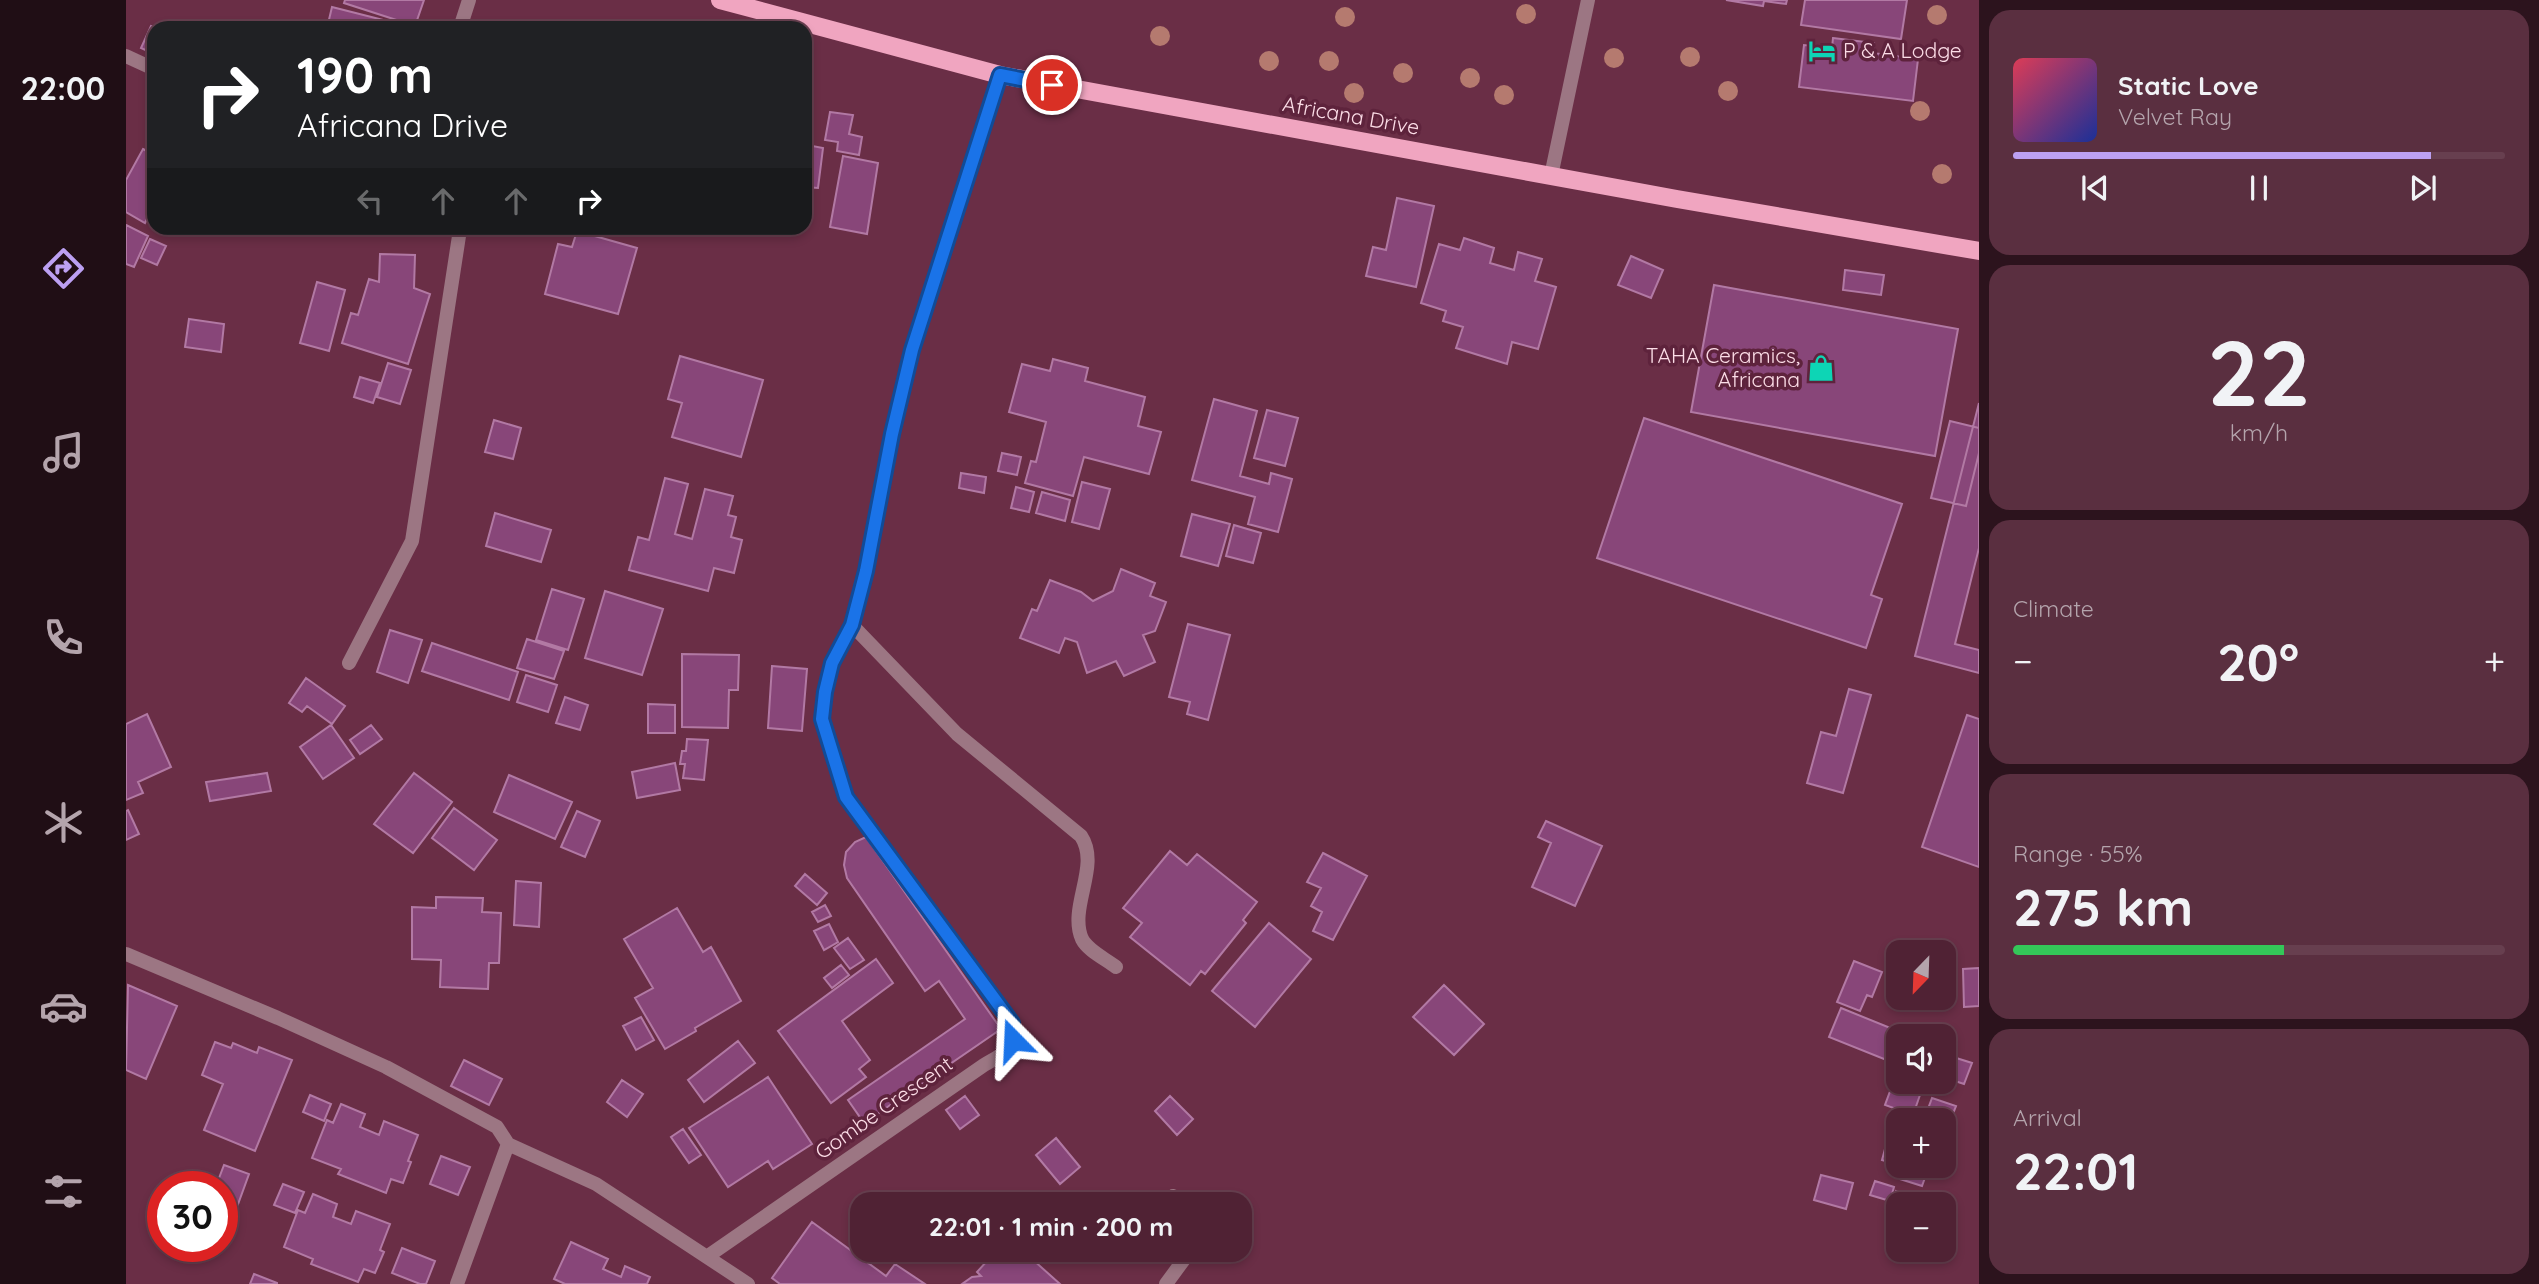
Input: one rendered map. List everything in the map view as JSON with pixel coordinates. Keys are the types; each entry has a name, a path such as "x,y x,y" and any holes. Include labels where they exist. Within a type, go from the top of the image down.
{"main road":[{"name":"Africana Drive","path":"720,0 798,21"},
{"name":"Africana Drive","path":"812,25 1000,75 1979,251"}],"street":[{"path":"462,21 469,0"},
{"path":"1551,176 1588,0"},
{"path":"126,56 147,66"},
{"name":"Gombe Crescent","path":"708,1256 1006,1052 1013,1040 1012,1023 846,797 822,719 832,663 852,625 866,571 892,434 912,350 1000,75"},
{"path":"349,663 412,541 458,235"},
{"path":"852,625 957,734 1081,836 1086,843 1087,860 1080,915 1082,938 1090,949 1116,967"},
{"path":"126,954 278,1018 386,1068 497,1127 508,1144 596,1184 748,1284"},
{"path":"457,1284 508,1144"},
{"path":"1166,1284 1182,1262"}],"building":[{"path":"345,0 424,0 417,21 400,21 344,3"},
{"path":"1726,0 1787,0 1786,4 1764,1 1763,6"},
{"path":"1805,0 1907,0 1901,39 1801,25"},
{"path":"332,7 387,21 329,21"},
{"path":"147,35 147,51 141,48"},
{"path":"1833,38 1874,43 1873,53 1918,59 1913,101 1799,87 1804,45 1832,48"},
{"path":"830,112 853,115 849,134 862,137 859,155 837,151 838,142 825,140"},
{"path":"812,146 823,148 818,188 812,188"},
{"path":"143,149 147,151 145,223 126,212 126,180"},
{"path":"843,156 878,163 867,234 830,227"},
{"path":"1397,198 1434,206 1416,287 1366,276 1373,247 1386,250"},
{"path":"126,225 148,236 134,267 126,264"},
{"path":"576,235 591,235 637,248 618,314 545,294 558,244 572,247"},
{"path":"1464,238 1494,248 1490,263 1514,270 1518,252 1542,259 1535,281 1556,287 1538,349 1512,342 1507,364 1456,348 1463,327 1443,321 1446,311 1421,303 1439,244 1460,250"},
{"path":"150,239 166,246 157,265 141,258"},
{"path":"380,254 415,255 414,288 430,294 408,364 342,343 351,313 358,315 369,279 379,282"},
{"path":"1631,256 1663,270 1651,298 1618,285"},
{"path":"1845,270 1884,275 1881,295 1843,290"},
{"path":"317,282 345,290 329,351 300,343"},
{"path":"1714,285 1958,329 1935,456 1691,412"},
{"path":"189,319 224,324 221,352 185,347"},
{"path":"680,356 763,380 741,457 672,437 682,403 668,399"},
{"path":"1053,359 1088,368 1085,381 1145,397 1138,426 1161,432 1149,474 1084,457 1073,496 1025,483 1031,461 1036,462 1046,422 1009,412 1022,364 1050,371"},
{"path":"388,363 411,370 400,404 377,397"},
{"path":"360,377 380,383 373,403 354,397"},
{"path":"1214,399 1257,411 1240,476 1269,484 1271,473 1292,479 1278,532 1248,524 1255,497 1192,480"},
{"path":"1979,403 1979,548 1955,644 1979,650 1979,673 1915,656"},
{"path":"1267,410 1298,418 1285,466 1254,458"},
{"path":"1644,418 1902,504 1871,595 1882,599 1866,648 1597,558"},
{"path":"494,420 521,428 513,459 485,452"},
{"path":"1950,421 1979,428 1979,453 1966,506 1931,498"},
{"path":"1002,453 1021,457 1017,475 998,471"},
{"path":"961,473 986,477 984,493 959,488"},
{"path":"665,478 688,484 675,534 692,539 705,489 733,496 728,515 736,517 731,537 742,540 734,573 714,568 708,591 629,570 638,537 649,540"},
{"path":"1082,482 1110,489 1099,529 1072,522"},
{"path":"1016,487 1034,492 1029,512 1011,508"},
{"path":"1042,492 1070,500 1065,521 1036,513"},
{"path":"495,513 551,530 541,562 486,546"},
{"path":"1192,514 1230,524 1218,566 1181,556"},
{"path":"1234,525 1261,533 1253,563 1226,556"},
{"path":"1121,569 1155,583 1150,596 1166,602 1155,631 1143,635 1155,662 1124,676 1116,661 1087,673 1077,642 1065,638 1059,653 1020,638 1032,609 1037,611 1050,580 1081,592 1093,601 1113,591"},
{"path":"552,589 584,599 568,650 536,640"},
{"path":"605,591 663,609 642,675 585,658"},
{"path":"1188,624 1230,635 1208,720 1187,714 1190,702 1169,697"},
{"path":"390,630 422,640 408,683 377,672"},
{"path":"527,639 564,651 554,679 517,668"},
{"path":"432,643 518,672 509,700 422,671"},
{"path":"682,654 739,655 738,690 729,690 728,728 682,727"},
{"path":"772,666 807,669 802,731 768,728"},
{"path":"526,675 557,685 548,712 517,702"},
{"path":"306,678 345,706 332,724 307,706 302,712 289,703"},
{"path":"1849,689 1871,695 1843,793 1807,783 1821,732 1836,736"},
{"path":"565,697 588,705 580,730 556,723"},
{"path":"648,704 675,705 675,733 648,733"},
{"path":"147,714 171,767 138,782 143,793 126,800 126,724"},
{"path":"1967,715 1979,719 1979,867 1922,847"},
{"path":"331,725 354,758 323,779 300,747"},
{"path":"371,725 382,739 360,754 350,740"},
{"path":"687,739 708,740 704,780 683,778 685,764 680,764 682,751 686,751"},
{"path":"675,763 680,790 637,798 632,772"},
{"path":"267,773 271,791 210,801 206,782"},
{"path":"414,773 452,802 413,853 374,824"},
{"path":"509,775 572,802 555,839 494,812"},
{"path":"454,808 497,840 474,870 432,838"},
{"path":"128,810 139,834 126,840 126,811"},
{"path":"577,811 600,821 585,857 561,847"},
{"path":"1546,821 1602,846 1575,906 1532,887 1551,843 1538,837"},
{"path":"866,837 1001,1029 864,1123 848,1100 965,1019 939,981 925,991 847,878 844,865 846,852 855,842"},
{"path":"1170,851 1187,865 1197,854 1257,902 1243,920 1246,923 1205,974 1201,971 1190,985 1130,937 1142,923 1123,908"},
{"path":"1323,853 1367,876 1333,940 1313,931 1322,912 1311,906 1321,888 1307,882"},
{"path":"805,874 827,893 817,905 795,886"},
{"path":"516,881 541,883 539,927 514,925"},
{"path":"436,897 483,898 482,912 501,913 499,963 489,963 488,989 440,987 441,960 412,959 412,907 436,908"},
{"path":"825,905 831,916 818,922 812,912"},
{"path":"677,908 703,952 711,947 741,1001 665,1049 635,998 653,988 624,939"},
{"path":"1269,923 1311,959 1255,1027 1212,991"},
{"path":"829,924 838,942 824,950 814,931"},
{"path":"848,938 864,960 850,969 834,948"},
{"path":"876,959 893,983 842,1021 870,1060 859,1069 866,1077 831,1103 778,1031"},
{"path":"1854,961 1882,972 1872,997 1867,995 1860,1011 1837,1002"},
{"path":"841,965 849,975 832,988 824,978"},
{"path":"1979,968 1979,1006 1964,1007 1963,969"},
{"path":"128,985 177,1006 146,1079 126,1070"},
{"path":"1444,985 1484,1024 1454,1055 1413,1017"},
{"path":"1841,1008 1886,1026 1886,1060 1829,1037"},
{"path":"641,1017 654,1040 636,1050 623,1026"},
{"path":"738,1041 755,1063 704,1102 688,1080"},
{"path":"215,1042 231,1048 233,1043 257,1053 259,1047 292,1060 255,1151 204,1130 223,1084 202,1075"},
{"path":"1956,1058 1972,1063 1964,1084 1956,1081"},
{"path":"464,1060 502,1079 489,1105 451,1086"},
{"path":"768,1077 812,1144 773,1169 768,1161 728,1187 689,1128"},
{"path":"622,1080 643,1094 627,1117 607,1102"},
{"path":"1889,1094 1920,1095 1915,1108 1893,1108 1885,1105"},
{"path":"310,1095 331,1104 324,1121 303,1112"},
{"path":"965,1096 979,1115 960,1129 946,1110"},
{"path":"1170,1096 1193,1119 1177,1135 1155,1111"},
{"path":"1932,1098 1956,1106 1955,1108 1928,1108"},
{"path":"341,1104 365,1114 360,1127 379,1135 384,1121 418,1135 403,1183 391,1179 386,1193 338,1174 341,1169 312,1158 327,1120 333,1123"},
{"path":"683,1129 701,1155 689,1163 671,1137"},
{"path":"1056,1138 1080,1167 1060,1184 1036,1155"},
{"path":"1886,1145 1886,1161 1882,1160"},
{"path":"441,1156 470,1167 458,1195 430,1184"},
{"path":"224,1165 249,1174 238,1204 238,1171 222,1171"},
{"path":"1821,1175 1853,1183 1846,1209 1814,1200"},
{"path":"1900,1178 1925,1178 1922,1186"},
{"path":"1875,1181 1894,1187 1893,1192 1886,1192 1886,1200 1870,1195"},
{"path":"283,1184 304,1192 295,1213 274,1205"},
{"path":"313,1194 337,1204 333,1217 351,1224 356,1211 390,1224 380,1250 384,1252 375,1273 364,1269 358,1282 311,1264 313,1259 284,1247 298,1210 305,1213"},
{"path":"812,1222 850,1250 850,1262 867,1262 886,1276 895,1264 925,1284 780,1284 772,1278"},
{"path":"571,1242 608,1259 603,1269 621,1277 625,1266 650,1277 647,1284 565,1284 554,1279"},
{"path":"402,1248 435,1261 426,1284 392,1273"},
{"path":"986,1262 1035,1262 1060,1284 962,1284 972,1277 981,1276 977,1272"},
{"path":"254,1274 277,1283 277,1284 250,1284"}],"place":[{"name":"P & A Lodge","path":"1822,51"},
{"name":"TAHA Ceramics, Africana","path":"1821,368"}],"route":[{"path":"1013,1040 1012,1023 846,797 822,719 832,663 852,625 866,571 892,434 912,350 1000,75 1052,85"}]}
